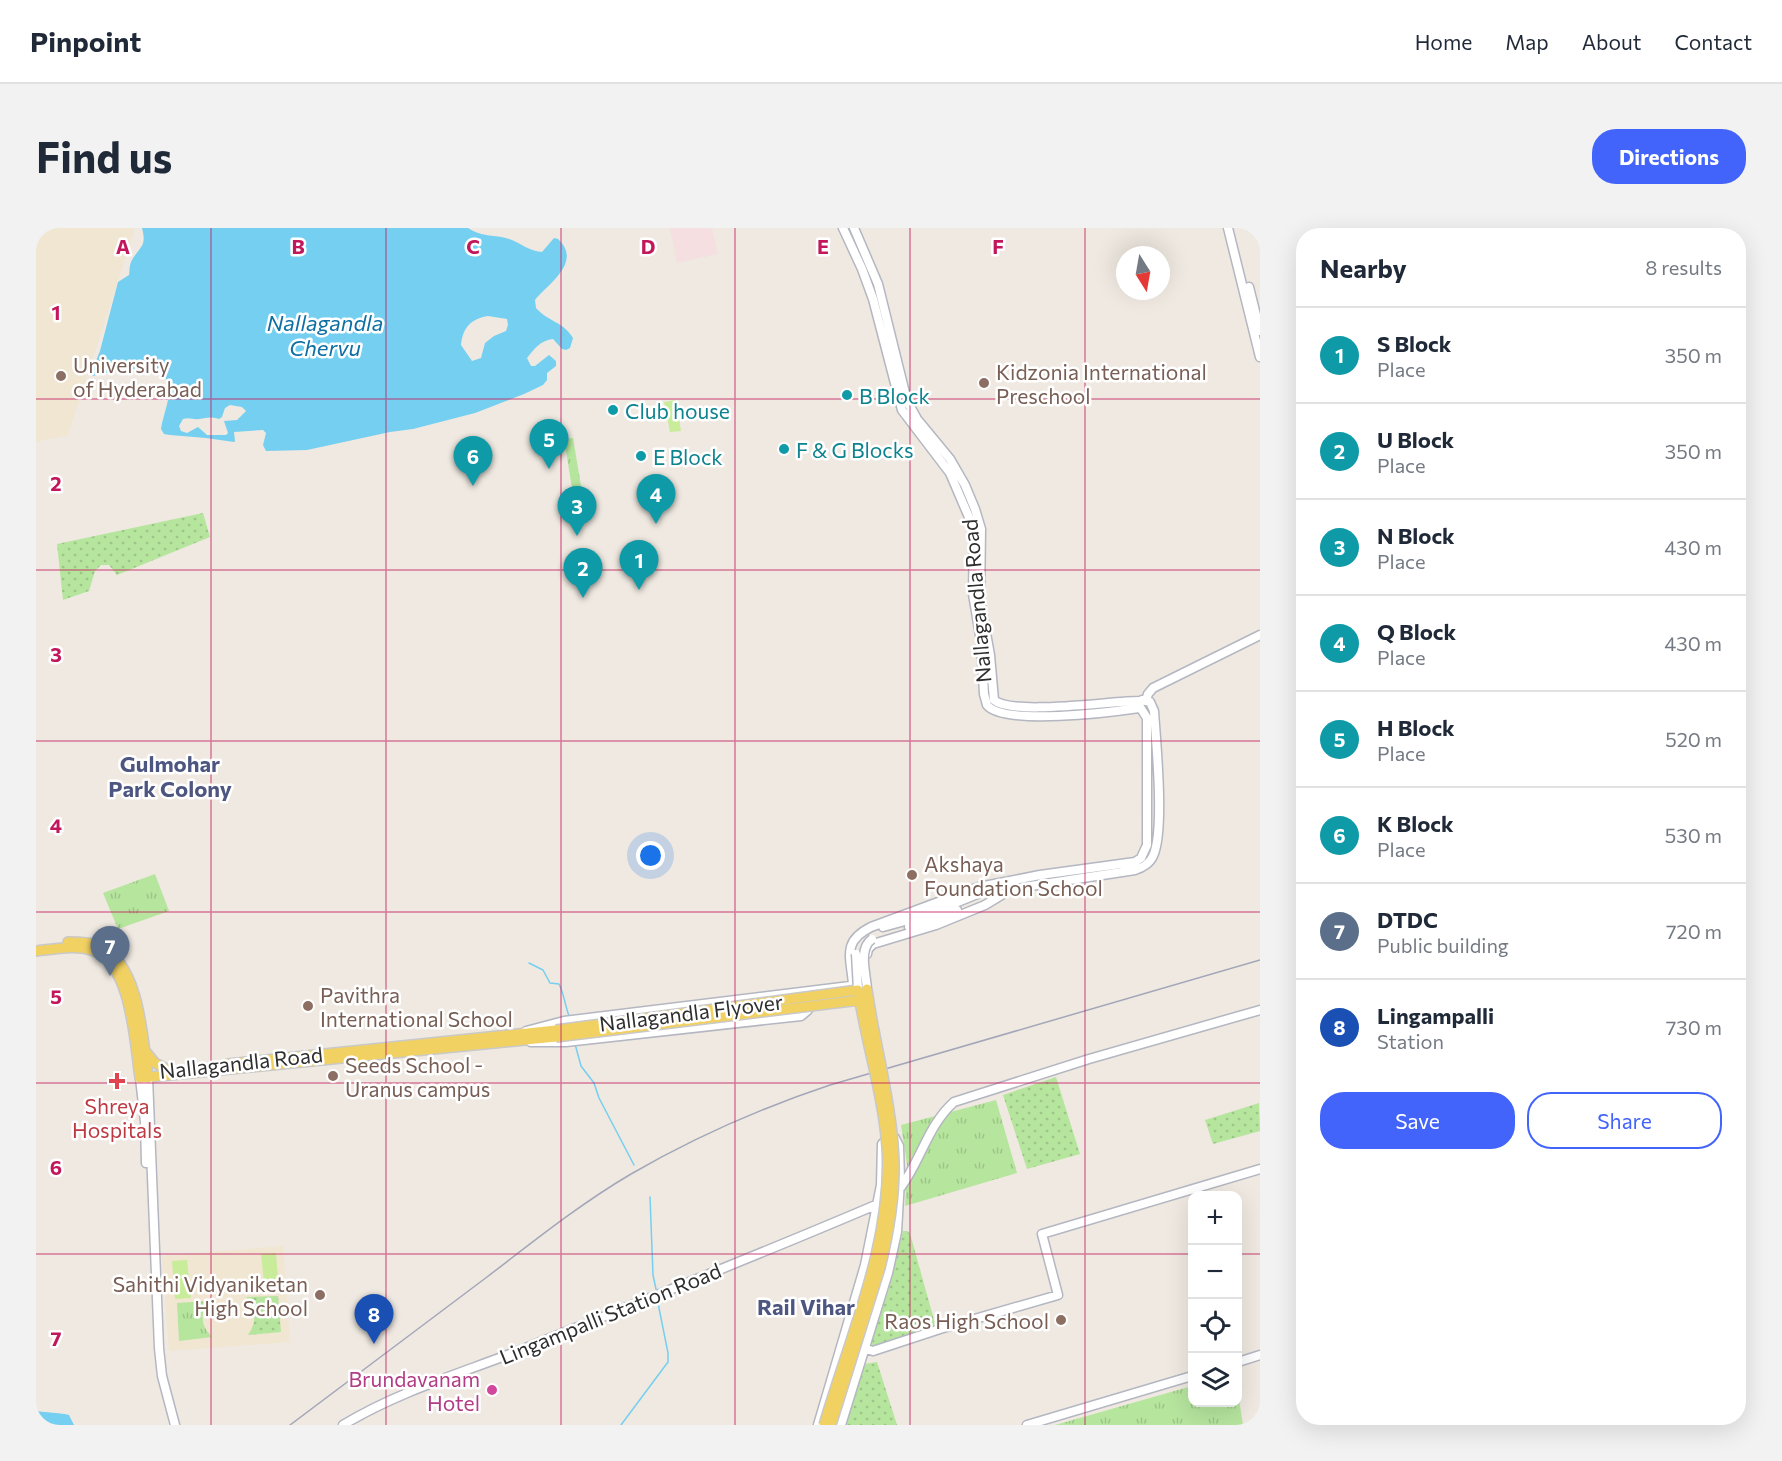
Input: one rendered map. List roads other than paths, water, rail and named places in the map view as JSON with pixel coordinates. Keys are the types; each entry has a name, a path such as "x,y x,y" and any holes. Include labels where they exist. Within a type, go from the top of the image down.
{"main road":[{"path":"36,946 65,942 90,947 111,966 127,997 143,1075"},
{"path":"36,951 100,946 110,952 125,972 135,999 144,1048 143,1075"},
{"name":"Nallagandla Flyover","path":"523,1036 861,992"},
{"path":"824,1425 873,1265 886,1198 885,1130 861,992"},
{"path":"831,1425 880,1268 892,1198 894,1162 892,1130 861,992"},
{"name":"Nallagandla Road","path":"143,1075 523,1036"},
{"name":"Nallagandla Road","path":"143,1075 168,1070 523,1036"},
{"path":"144,1048 155,1063 168,1070"}],"street":[{"name":"Nallagandla Road","path":"843,228 873,299 902,410 950,473 971,522 974,534 973,594 981,641 984,694 987,705 998,713 1030,716 1099,713 1144,703"},
{"name":"Nallagandla Road","path":"854,228 878,284 907,401 917,419 950,459 965,485 977,515 982,543 980,600 990,655 994,700 1001,705 1028,707 1144,703"},
{"path":"1228,228 1260,357"},
{"path":"1234,228 1260,331"},
{"path":"861,992 851,971 852,943 856,935 863,931 971,889 1024,887 1088,873 1140,869 1153,856 1157,844 1158,808 1154,711 1144,703 1159,691 1239,649 1260,635"},
{"path":"1239,649 1260,641"},
{"path":"861,992 856,948 864,935 870,931 923,916 1007,887"},
{"path":"861,992 869,976 868,949 873,944 936,925 985,905 1007,887"},
{"path":"851,971 868,966"},
{"path":"523,1036 564,1021 586,1018 850,986 861,992"},
{"path":"523,1036 536,1043 566,1042 801,1016 808,1010 807,992"},
{"path":"795,993 801,1016"},
{"path":"900,1189 929,1135 947,1108 954,1102 1089,1059 1260,1011"},
{"path":"143,1075 158,1285 160,1361 173,1425"},
{"path":"143,1075 155,1353 159,1385 173,1425"},
{"path":"818,1425 865,1265 878,1204 882,1144 887,1138 895,1138 899,1146 900,1189 897,1232 888,1273 841,1425"},
{"path":"863,1348 873,1351 1058,1295 1042,1234 1260,1169"},
{"name":"Lingampalli Station Road","path":"343,1425 370,1408 396,1396 481,1366 878,1204 900,1189"},
{"path":"878,1204 899,1209"},
{"path":"865,1265 888,1273"},
{"path":"1242,1361 1260,1355"},
{"path":"1027,1425 1188,1377"}],"water":[{"name":"Nallagandla Chervu","path":"142,228 468,228 481,234 506,238 542,252 554,238 558,239 565,248 567,256 565,264 555,280 535,300 536,308 565,328 573,338 570,348 566,350 562,349 553,339 545,341 527,358 531,366 535,366 549,355 556,361 556,366 547,373 547,380 543,385 475,413 413,429 307,450 266,451 263,445 266,433 263,430 234,432 234,442 164,434 161,429 169,387 165,378 158,372 137,369 93,376 91,373 100,351 118,282 129,275 131,262 142,246","holes":["488,316 507,319 506,331 485,343 481,358 472,361 461,345 464,333 477,319","230,405 242,407 246,411 237,420 224,421 228,433 226,435 207,435 198,427 187,433 181,431 179,426 183,419 211,417 219,419 225,408"]},
{"path":"36,1411 69,1415 74,1425 36,1425"}],"waterway":[{"path":"529,963 543,970 550,983 559,984 569,1016"},
{"path":"575,1044 581,1066 594,1083 599,1098 634,1165"},
{"path":"650,1197 653,1275 656,1289"},
{"path":"621,1425 668,1362 657,1298"}],"railway":[{"path":"290,1425 575,1210 655,1160 704,1136 779,1103 830,1085 1260,960"}],"place":[{"name":"University of Hyderabad","path":"61,376"},
{"name":"Kidzonia International Preschool","path":"984,383"},
{"name":"B Block","path":"847,395"},
{"name":"Club house","path":"613,410"},
{"name":"F & G Blocks","path":"784,449"},
{"name":"E Block","path":"641,456"},
{"name":"H Block","path":"549,469"},
{"name":"K Block","path":"473,486"},
{"name":"Q Block","path":"656,524"},
{"name":"N Block","path":"577,536"},
{"name":"S Block","path":"639,590"},
{"name":"U Block","path":"583,598"},
{"name":"Akshaya Foundation School","path":"912,875"},
{"name":"DTDC","path":"110,976"},
{"name":"Pavithra International School","path":"308,1006"},
{"name":"Seeds School - Uranus campus","path":"333,1076"},
{"name":"Shreya Hospitals","path":"117,1081"},
{"name":"Sahithi Vidyaniketan High School","path":"320,1295"},
{"name":"Raos High School","path":"1061,1320"},
{"name":"Lingampalli","path":"374,1344"},
{"name":"Brundavanam Hotel","path":"492,1390"}],"district":[{"name":"Gulmohar Park Colony","path":"170,776"},
{"name":"Rail Vihar","path":"806,1306"}]}
